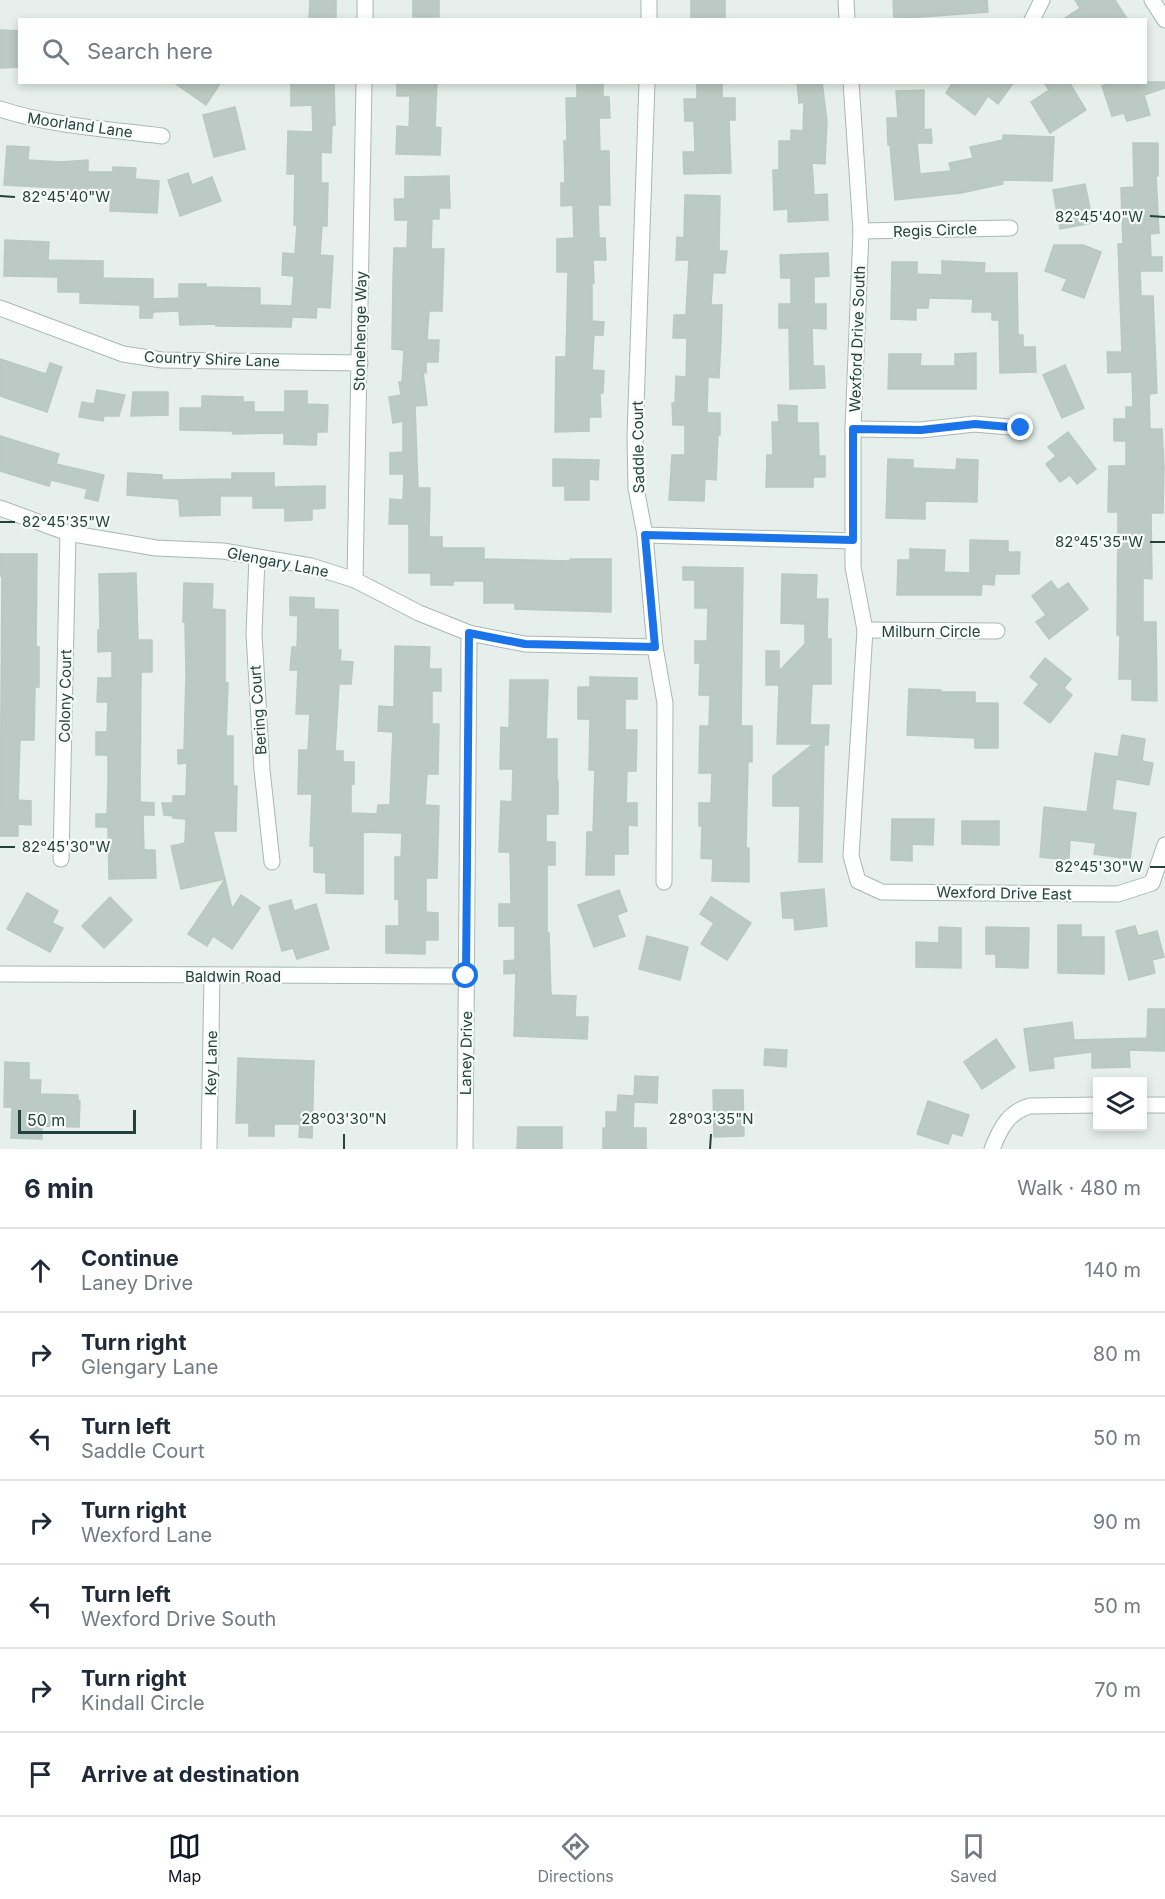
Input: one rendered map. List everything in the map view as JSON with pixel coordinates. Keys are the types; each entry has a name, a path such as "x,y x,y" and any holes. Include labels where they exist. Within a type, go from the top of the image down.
{"street":[{"path":"365,0 365,18"},
{"path":"649,0 649,18"},
{"path":"846,0 847,18"},
{"path":"1033,18 1042,0"},
{"path":"1152,0 1165,20"},
{"name":"Stonehenge Way","path":"356,580 364,84"},
{"name":"Saddle Court","path":"647,84 635,437 636,488 645,535 655,647 665,703 664,882"},
{"name":"Wexford Drive South","path":"851,84 861,231 853,429 853,567 865,630 851,856 858,881"},
{"name":"Moorland Lane","path":"0,109 55,123 162,136"},
{"name":"Regis Circle","path":"861,231 1010,228"},
{"name":"Country Shire Lane","path":"0,308 123,354 142,357 162,360 360,363"},
{"path":"853,429 921,430 975,424 1021,428"},
{"name":"Glengary Lane","path":"0,508 68,533 156,548 223,551 311,566 356,580 419,613 469,633 525,644 655,647"},
{"name":"Colony Court","path":"61,859 68,533"},
{"path":"645,535 853,540"},
{"name":"Bering Court","path":"257,557 254,634 262,770 272,862"},
{"name":"Milburn Circle","path":"865,630 997,631"},
{"name":"Laney Drive","path":"465,1149 469,633"},
{"name":"Wexford Drive East","path":"858,881 882,892 1118,894 1152,883 1165,845"},
{"name":"Baldwin Road","path":"0,974 466,976"},
{"name":"Key Lane","path":"209,1149 212,976"},
{"path":"1147,1105 1165,1105"},
{"path":"992,1149 1000,1128 1019,1109 1030,1106 1093,1106"}],"building":[{"path":"310,0 336,0 336,18 309,18"},
{"path":"413,0 439,0 439,17 413,17"},
{"path":"691,0 725,0 725,18 691,18"},
{"path":"893,0 987,0 988,12 894,18"},
{"path":"1075,0 1115,0 1127,18 1065,18 1080,8"},
{"path":"0,30 18,31 18,67 0,68"},
{"path":"1165,82 1165,88 1144,95 1150,115 1127,121 1124,113 1112,116 1102,86"},
{"path":"176,84 220,84 206,105"},
{"path":"291,84 334,84 335,125 332,125 331,153 321,152 321,183 328,183 327,226 322,226 320,255 333,256 330,308 317,307 316,318 292,317 291,327 180,325 179,311 153,312 152,318 140,318 140,305 80,303 80,292 58,292 58,277 4,276 5,240 49,242 48,260 103,261 103,278 153,279 153,299 179,298 179,284 206,284 206,287 260,288 260,305 292,306 294,276 282,275 283,253 295,254 297,225 294,225 295,174 287,174 288,131 313,132 312,105 291,106"},
{"path":"397,84 437,84 435,127 441,128 440,155 396,154 397,126 409,127 410,96 397,96"},
{"path":"577,84 603,84 603,97 609,97 610,118 599,118 600,151 609,151 610,205 598,205 599,238 605,238 606,260 593,260 594,283 592,283 592,321 604,322 603,335 594,335 592,370 604,371 603,393 600,393 601,417 589,417 589,431 555,432 556,357 566,357 568,272 557,272 557,239 574,238 573,205 561,206 561,183 565,183 564,141 567,141 566,98 577,98"},
{"path":"697,84 722,84 722,98 735,98 735,120 729,120 731,173 684,174 683,152 695,152 694,121 685,121 684,99 697,99"},
{"path":"797,84 822,84 827,121 825,164 812,163 814,195 827,194 828,220 788,222 788,209 774,210 773,170 779,170 779,141 791,141 791,130 803,131 804,102 799,103"},
{"path":"952,84 1013,84 998,104 988,96 975,115 946,93"},
{"path":"1045,84 1070,84 1086,110 1050,133 1031,102 1049,90"},
{"path":"924,90 924,130 931,129 932,143 917,143 920,174 951,171 949,163 973,158 970,147 1003,140 1003,135 1054,137 1052,181 1002,180 1003,184 961,193 895,200 887,118 898,118 896,91"},
{"path":"235,107 245,149 214,157 203,115"},
{"path":"1133,143 1158,143 1158,176 1156,176 1159,233 1150,234 1151,257 1162,257 1162,271 1140,271 1141,296 1153,296 1157,393 1149,394 1150,429 1162,429 1164,467 1163,513 1151,513 1152,579 1143,578 1143,622 1156,622 1157,701 1132,700 1132,679 1119,679 1118,512 1108,512 1109,466 1126,466 1126,441 1114,441 1114,419 1126,419 1126,407 1133,407 1132,372 1108,373 1107,352 1122,352 1118,244 1123,244 1121,188 1134,187"},
{"path":"7,146 29,147 28,160 61,162 88,160 88,172 113,172 113,167 136,168 135,179 159,181 157,213 110,211 111,196 61,197 61,188 4,185"},
{"path":"188,173 192,185 212,177 221,201 180,216 168,180"},
{"path":"449,176 450,208 439,208 439,219 432,219 431,249 444,249 442,311 429,311 427,340 439,340 438,362 426,362 426,373 423,372 427,405 415,406 418,488 430,488 429,537 442,537 442,548 484,548 484,559 570,561 570,559 611,559 611,612 515,609 515,603 484,603 484,581 453,581 453,585 431,585 431,573 409,573 409,524 389,524 390,499 403,500 404,474 390,474 390,453 403,452 403,421 393,423 389,397 401,395 399,382 402,382 404,350 392,349 394,248 407,248 408,220 395,220 394,199 405,199 405,177"},
{"path":"1085,184 1093,223 1060,229 1053,190"},
{"path":"685,195 720,196 719,251 727,251 725,273 713,273 711,305 722,305 721,339 719,378 708,377 707,413 720,413 720,435 718,435 716,480 705,479 704,501 669,500 672,455 685,455 685,425 673,425 672,403 675,403 676,376 686,377 687,338 673,338 674,315 686,315 689,260 676,260 677,237 684,238"},
{"path":"1054,245 1083,245 1101,252 1084,298 1062,290 1067,279 1045,271"},
{"path":"828,253 829,276 814,277 814,304 826,304 826,329 812,328 813,366 824,366 825,388 790,389 789,328 779,328 779,304 791,304 791,278 781,278 780,255"},
{"path":"942,261 985,263 984,273 1017,273 1018,335 1023,335 1023,347 1035,347 1036,372 1000,373 999,320 992,320 992,312 972,312 973,299 929,298 928,308 916,308 916,320 891,319 892,262 917,262 917,274 942,275"},
{"path":"976,353 976,389 888,389 889,354 921,354 920,366 955,366 955,354"},
{"path":"0,359 46,374 50,363 62,367 47,412 0,396"},
{"path":"1065,365 1084,408 1062,418 1043,375"},
{"path":"97,390 125,395 119,416 104,416 103,421 79,417 82,402 94,404"},
{"path":"285,391 307,391 307,404 328,405 327,432 317,432 316,445 284,444 284,433 233,434 232,431 180,430 180,408 202,408 202,396 243,397 243,402 254,402 254,412 285,412"},
{"path":"133,392 168,392 168,415 131,416"},
{"path":"778,405 797,406 797,423 818,423 819,456 825,456 825,477 813,477 813,487 766,487 767,455 773,455 772,422 779,422"},
{"path":"1068,432 1096,469 1077,484 1070,475 1060,482 1046,464 1056,456 1048,447"},
{"path":"0,436 59,454 56,464 104,475 98,501 85,498 87,489 51,480 49,486 0,471"},
{"path":"553,459 599,460 598,480 589,479 589,500 565,500 565,486 553,486"},
{"path":"888,459 913,460 913,468 956,470 957,459 978,460 977,502 925,501 925,519 886,518"},
{"path":"128,473 162,475 162,480 232,479 232,473 274,473 274,487 325,486 325,508 312,509 312,520 285,521 285,508 253,508 253,496 220,496 220,515 180,516 179,499 127,495"},
{"path":"970,540 1008,541 1008,552 1020,552 1019,574 995,574 994,585 982,584 981,595 897,595 898,560 910,560 910,549 945,550 944,572 970,573"},
{"path":"0,554 37,554 36,647 39,647 39,687 35,687 34,740 20,740 18,800 31,801 31,825 18,824 18,836 0,836 2,576 0,576"},
{"path":"683,567 743,568 741,726 752,726 752,762 748,761 746,848 749,848 749,882 712,881 713,859 701,858 702,826 699,826 699,803 711,803 712,773 699,773 700,726 709,726 710,695 699,695 700,663 695,663 695,641 707,641 708,608 695,608 695,580 683,580"},
{"path":"136,573 138,640 152,640 152,672 141,672 140,802 154,803 154,815 143,815 144,850 155,850 156,878 109,879 108,827 96,827 96,814 107,814 108,789 108,755 96,755 96,732 107,732 108,702 97,702 98,678 112,678 112,651 98,652 99,574"},
{"path":"782,574 817,575 816,599 828,599 827,639 831,639 831,684 812,684 810,725 829,725 828,745 824,745 822,862 799,862 800,806 773,806 773,776 813,744 777,744 779,685 766,685 766,651 779,651 779,671 805,644 805,624 781,623"},
{"path":"1051,581 1058,590 1068,583 1088,609 1049,639 1036,622 1046,615 1032,596"},
{"path":"184,583 213,584 212,609 225,610 225,682 228,683 226,736 233,736 233,786 237,786 236,831 213,831 225,879 181,889 171,846 185,843 186,819 164,815 162,803 173,803 173,796 186,796 187,763 178,764 178,750 184,750 186,674 185,622 183,622"},
{"path":"290,597 314,598 314,609 338,610 340,661 353,662 351,684 339,684 335,751 343,751 343,762 354,762 351,813 377,814 378,805 390,805 393,732 378,731 379,706 394,707 395,646 430,647 429,669 441,669 441,691 432,691 432,724 439,724 438,774 427,774 425,805 439,806 437,878 426,878 426,912 438,913 438,940 425,940 425,954 386,953 386,926 399,926 399,899 395,899 395,857 401,857 402,833 363,832 363,894 326,893 326,873 314,872 314,846 310,846 312,794 298,794 299,750 308,750 310,714 296,714 298,670 290,670 292,647 297,647 298,616 290,615"},
{"path":"1045,658 1071,679 1064,688 1072,695 1050,723 1024,703 1039,684 1030,677"},
{"path":"590,677 637,678 637,699 625,699 625,730 637,730 636,771 627,771 626,803 637,803 637,826 628,825 628,854 614,854 614,875 586,875 587,832 593,832 595,770 589,770 590,719 578,719 578,687 590,687"},
{"path":"510,680 548,680 546,739 557,739 558,781 558,814 546,814 546,842 555,842 555,865 547,865 547,933 549,933 551,995 576,996 575,1017 588,1017 587,1039 514,1036 516,973 504,974 504,961 515,960 515,926 499,926 499,904 511,904 510,852 499,852 501,801 512,802 513,769 500,769 501,727 509,728"},
{"path":"909,689 975,692 975,703 998,703 998,748 975,748 975,738 907,735"},
{"path":"1122,735 1145,739 1142,761 1153,763 1149,785 1116,779 1112,810 1136,813 1130,859 1094,854 1096,843 1070,840 1069,860 1040,857 1044,807 1087,812 1095,753 1118,757"},
{"path":"892,819 934,819 933,845 912,844 912,861 891,860"},
{"path":"962,821 999,821 999,845 962,844"},
{"path":"225,879 232,909 241,895 260,908 232,949 213,936 207,946 188,934"},
{"path":"824,889 827,926 795,930 794,918 783,918 781,893"},
{"path":"619,890 627,911 617,915 625,936 594,947 578,905"},
{"path":"27,893 58,911 52,923 63,928 50,952 7,929"},
{"path":"110,897 132,920 104,948 82,926"},
{"path":"711,897 751,923 727,960 701,944 714,923 700,914"},
{"path":"291,900 294,911 316,904 329,949 297,959 293,948 282,951 269,906"},
{"path":"1058,925 1081,925 1081,937 1104,937 1104,974 1058,973"},
{"path":"1135,926 1138,936 1157,931 1164,957 1152,960 1155,973 1129,980 1116,931"},
{"path":"939,927 961,928 961,968 916,967 916,942 939,943"},
{"path":"986,927 1029,928 1028,968 996,967 996,954 986,954"},
{"path":"647,936 688,947 680,980 639,969"},
{"path":"1148,1009 1165,1009 1165,1051 1129,1050 1130,1067 1092,1068 1092,1052 1053,1057 1054,1068 1030,1071 1024,1029 1072,1022 1074,1040 1147,1038"},
{"path":"996,1039 1015,1067 982,1089 964,1062"},
{"path":"765,1049 787,1050 786,1067 764,1065"},
{"path":"238,1058 314,1061 312,1138 299,1137 300,1124 274,1124 274,1136 249,1136 249,1123 236,1123"},
{"path":"5,1062 29,1063 29,1080 41,1080 40,1094 78,1095 78,1101 80,1101 79,1127 42,1126 42,1139 11,1138 12,1107 4,1107"},
{"path":"635,1076 658,1077 657,1103 634,1102 633,1128 646,1128 646,1149 603,1149 606,1112 617,1112 618,1095 634,1096"},
{"path":"713,1090 743,1090 744,1136 714,1137"},
{"path":"928,1101 969,1115 962,1136 952,1133 948,1144 917,1134"},
{"path":"518,1127 562,1127 562,1149 517,1149"}],"route":[{"path":"466,976 469,633 525,644 655,647 645,535 853,540 853,429 921,430 975,424 1021,428"}]}
